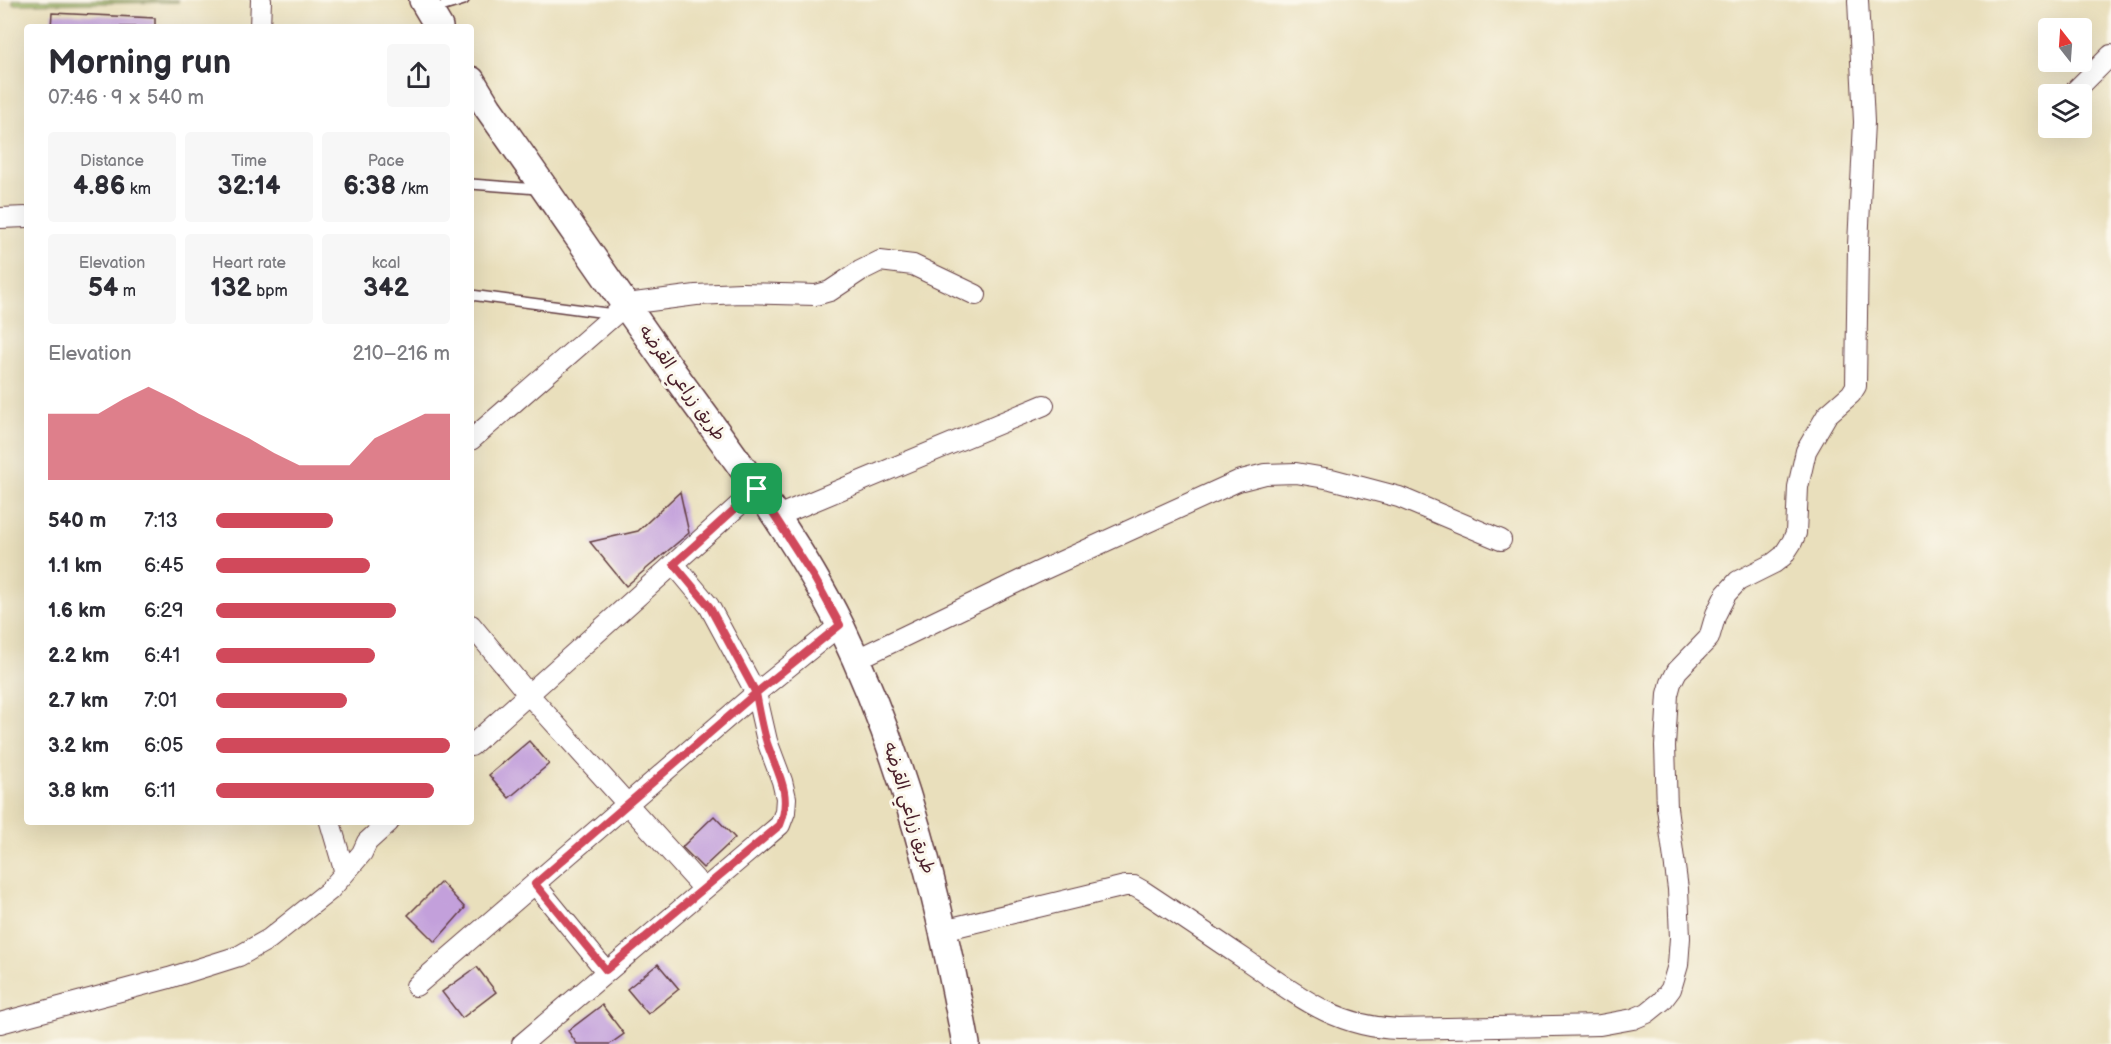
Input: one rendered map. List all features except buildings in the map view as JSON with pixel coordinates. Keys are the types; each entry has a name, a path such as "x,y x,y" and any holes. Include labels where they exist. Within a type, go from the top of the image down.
{"main road":[{"name":"طريق زراعي القرضه","path":"474,85 546,189 621,309 654,345 757,489 815,579 840,625 888,739 914,814 943,930 966,1044"}],"street":[{"path":"260,24 261,0"},
{"path":"943,930 1085,894 1134,886 1314,1006 1357,1024 1377,1036 1600,1025 1633,1019 1647,1013 1662,1002 1671,989 1678,965 1680,938 1678,889 1667,808 1665,746 1668,694 1671,683 1677,671 1709,638 1716,614 1726,594 1738,580 1774,563 1783,556 1792,542 1796,533 1798,487 1806,451 1818,426 1851,394 1856,386 1858,245 1864,122 1858,0"},
{"path":"2082,84 2111,55"},
{"path":"0,218 24,217"},
{"path":"474,437 621,309 696,295 741,293 816,295 830,291 880,261 912,265 976,295"},
{"path":"775,517 1044,405"},
{"path":"855,660 1048,567 1227,485 1265,474 1296,473 1331,479 1399,497 1501,540"},
{"path":"474,743 757,489"},
{"path":"522,1044 606,970 780,825 785,812 786,798 782,781 767,741 756,693 709,606 674,564"},
{"path":"416,986 756,693 840,625"},
{"path":"474,630 704,889"},
{"path":"331,825 345,873"},
{"path":"0,1023 169,978 239,956 291,923 345,873 362,853 367,842 386,825"},
{"path":"535,884 606,970"}],"lane":[{"path":"430,12 464,0"},
{"path":"474,184 546,189"},
{"path":"474,295 621,309"}],"green space":[{"path":"13,0 178,0 178,2 13,4"}],"route":[{"path":"757,489 674,564 709,606 756,693 535,884 606,970 780,825 785,812 786,798 782,781 767,741 756,693 840,625 815,579 757,489"}]}
